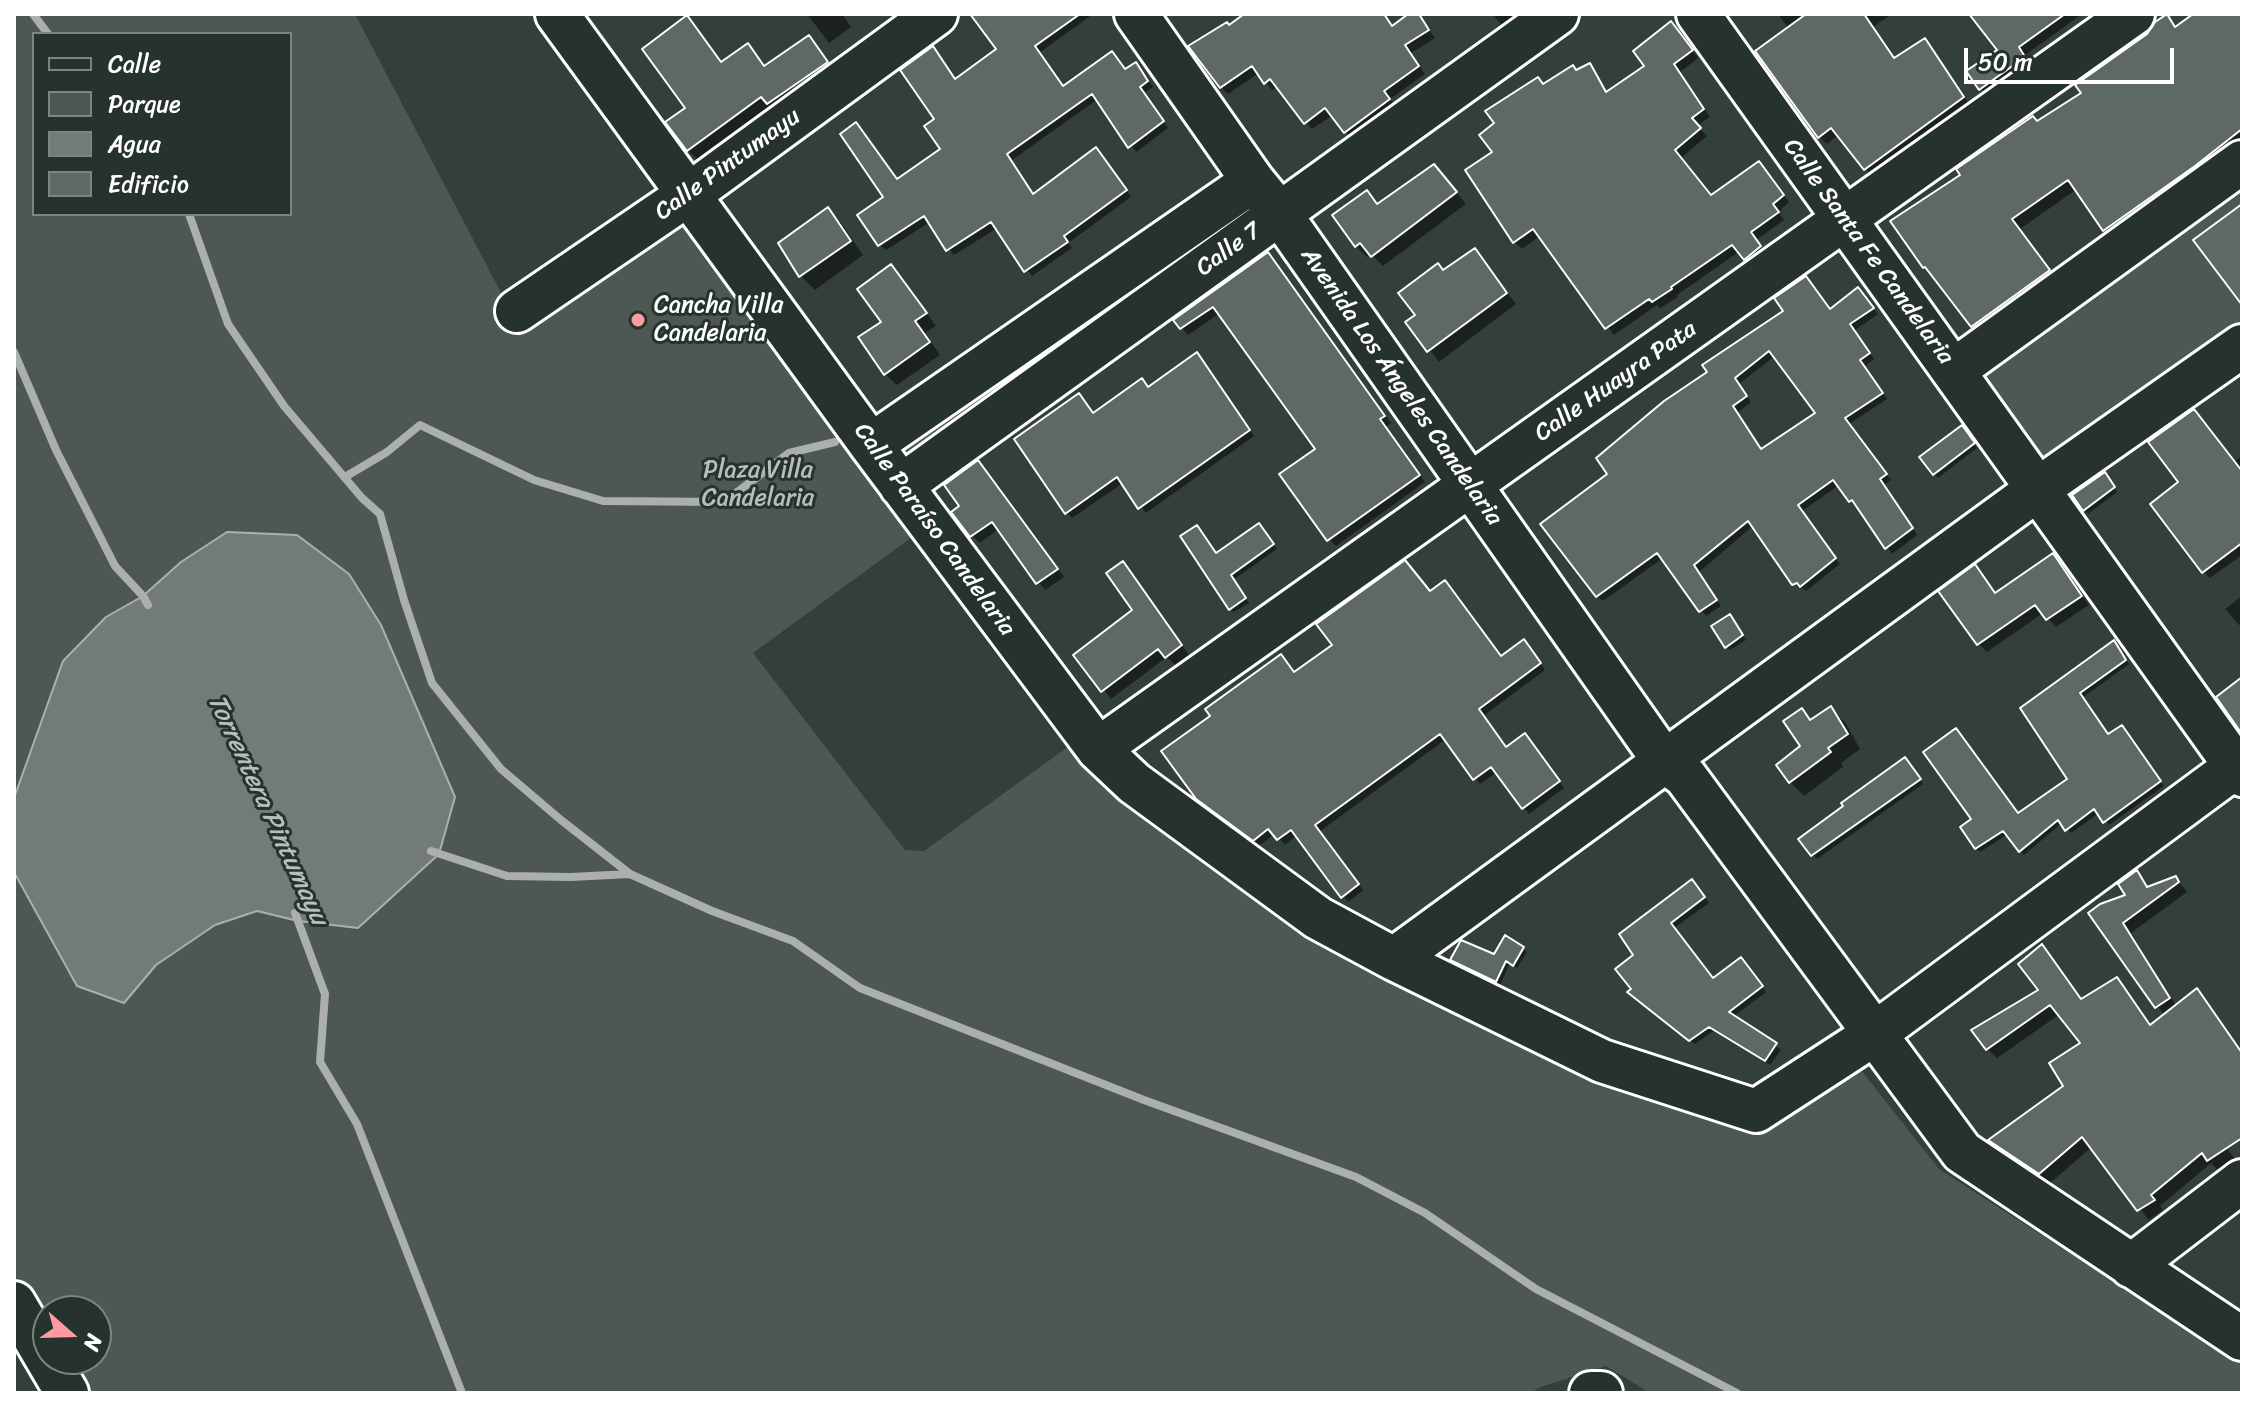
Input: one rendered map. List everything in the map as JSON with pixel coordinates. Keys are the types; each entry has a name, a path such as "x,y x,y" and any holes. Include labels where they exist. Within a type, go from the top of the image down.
{"street":[{"name":"Calle Paraíso Candelaria","path":"557,14 901,486 1098,749 1134,783 1318,918 1394,959 1602,1061 1756,1111 1873,1035"},
{"name":"Calle Pintumayu","path":"517,311 689,194 936,14"},
{"name":"Avenida Los Ángeles Candelaria","path":"1136,14 1664,761 1685,776 1962,1152 2242,1339"},
{"name":"Calle 7","path":"901,486 1557,14"},
{"name":"Calle Santa Fe Candelaria","path":"1698,14 2240,768"},
{"name":"Calle Huayra Pata","path":"1098,749 2133,14"},
{"path":"1953,371 2242,162"},
{"name":"Calle 7","path":"871,445 1253,181"},
{"path":"1394,959 2038,489 2242,346"},
{"path":"1873,1035 2240,768"},
{"path":"2131,1266 2242,1181"},
{"path":"14,1303 67,1393"},
{"path":"1591,1393 1601,1393"}],"green space":[{"name":"Plaza Villa Candelaria","path":"14,14 355,14 519,327 685,212 919,532 753,653 905,850 924,851 1072,744 1590,1078 1750,1133 1857,1065 1939,1169 2242,1364 2242,1393 1650,1393 1606,1366 1531,1393 80,1393 69,1375 112,1375 112,1295 32,1295 32,1309 14,1273"},
{"path":"2242,172 2242,334 2043,465 1970,368"},
{"path":"1249,198 1259,212 912,461 903,458 897,440"}],"water":[{"path":"227,532 297,535 349,574 381,625 455,797 439,854 358,928 298,921 257,911 215,925 156,965 124,1003 77,986 14,872 14,798 63,661 106,617 143,596 181,562"}],"building":[{"path":"970,14 1080,14 1035,46 1063,86 1112,51 1125,69 1136,62 1148,81 1140,87 1164,121 1128,148 1092,94 1007,154 1033,194 1096,147 1127,190 1064,236 1068,242 1024,272 991,222 946,251 924,216 878,246 857,215 883,197 840,134 856,122 897,179 940,149 924,126 934,119 900,70 933,46 955,79 996,49"},
{"path":"1244,14 1384,14 1392,26 1408,14 1419,14 1429,30 1405,45 1419,66 1384,91 1390,99 1344,133 1325,108 1304,124 1270,79 1264,84 1252,66 1220,88 1188,46"},
{"path":"1806,14 1864,14 1894,58 1925,38 1964,97 1864,170 1831,128 1818,138 1755,51"},
{"path":"1969,14 2065,14 2019,47 2025,57 1979,90 1966,71 1997,50"},
{"path":"2167,14 2175,27 2193,14 2242,14 2242,129 2103,231 2068,180 2012,219 2050,270 1971,327 1890,221 1960,175 1956,169 2033,116 2037,121 2081,93 2075,85 2147,34 2155,22"},
{"path":"687,15 721,62 748,43 764,66 809,35 828,62 767,104 761,97 687,151 665,122 685,108 642,49"},
{"path":"1671,21 1693,50 1674,64 1704,109 1692,118 1701,128 1675,150 1711,195 1759,161 1784,195 1773,204 1779,212 1751,232 1761,246 1744,260 1732,245 1672,289 1652,302 1649,299 1605,329 1533,229 1513,243 1465,170 1492,152 1479,135 1494,123 1485,111 1538,77 1543,84 1573,65 1576,70 1590,63 1606,92 1644,66 1633,51"},
{"path":"1434,164 1457,192 1371,257 1360,243 1355,247 1332,215 1367,190 1377,204"},
{"path":"2242,204 2242,305 2193,240"},
{"path":"828,207 851,241 799,277 778,243"},
{"path":"1475,248 1507,293 1427,352 1405,322 1415,315 1398,293 1438,263 1443,270"},
{"path":"1268,252 1385,416 1380,419 1420,475 1327,541 1279,474 1315,449 1213,307 1180,329 1173,320"},
{"path":"891,264 927,313 915,321 930,342 884,375 858,337 881,322 857,289"},
{"path":"1806,276 1830,309 1858,287 1874,308 1850,324 1870,353 1860,360 1883,393 1845,418 1887,474 1880,479 1913,528 1885,549 1852,500 1849,502 1833,480 1798,505 1836,558 1800,587 1797,583 1792,585 1748,521 1694,565 1717,600 1699,612 1657,553 1596,597 1540,524 1607,474 1596,458 1664,401 1707,372 1702,365 1783,311 1774,298","holes":["1769,351 1815,413 1761,449 1733,406 1747,396 1735,378"]},
{"path":"1197,352 1250,430 1138,509 1117,477 1065,514 1014,439 1079,393 1093,413 1142,378 1148,387"},
{"path":"2194,409 2242,471 2242,543 2202,573 2150,504 2178,482 2148,442"},
{"path":"1962,425 1975,443 1933,475 1919,457"},
{"path":"978,460 1058,569 1036,584 992,522 970,537 951,512 959,506 944,485"},
{"path":"2105,472 2115,487 2083,511 2072,495"},
{"path":"1259,523 1274,544 1231,575 1246,598 1229,610 1180,536 1197,525 1216,553"},
{"path":"2053,553 2082,596 2046,620 2035,605 1977,645 1938,591 1975,564 1995,593"},
{"path":"1405,560 1430,591 1445,580 1501,656 1524,639 1541,663 1479,709 1506,747 1525,733 1560,781 1522,809 1491,767 1473,780 1440,734 1315,825 1359,884 1341,898 1291,830 1277,840 1268,829 1253,841 1196,799 1161,751 1210,716 1205,709 1281,654 1294,672 1332,645 1316,624"},
{"path":"1123,561 1182,645 1165,658 1158,649 1101,692 1073,655 1132,610 1106,573"},
{"path":"1730,614 1743,635 1725,648 1711,626"},
{"path":"2114,640 2126,660 2080,693 2108,734 2122,725 2161,781 2103,823 2094,809 2065,831 2058,820 2019,852 2003,831 1975,849 1960,827 1971,819 1923,752 1956,728 2018,813 2067,779 2020,708"},
{"path":"2242,677 2242,734 2216,697"},
{"path":"1831,706 1848,734 1828,748 1831,752 1789,783 1776,765 1800,746 1783,721 1802,708 1810,720"},
{"path":"1905,757 1921,779 1811,856 1798,839 1843,806 1841,803"},
{"path":"2137,870 2147,887 2176,876 2179,882 2123,923 2170,998 2155,1008 2088,913 2100,904 2125,895 2118,884"},
{"path":"1692,879 1705,897 1671,923 1713,978 1741,957 1763,986 1729,1012 1777,1043 1765,1061 1709,1027 1689,1041 1627,992 1631,989 1615,969 1633,955 1619,934"},
{"path":"1505,935 1524,947 1513,966 1506,961 1496,982 1450,960 1461,940 1494,954"},
{"path":"2042,944 2081,999 2117,977 2150,1025 2197,988 2242,1053 2242,1138 2207,1161 2202,1153 2151,1195 2155,1200 2137,1211 2082,1137 2039,1174 1988,1140 2063,1086 2049,1063 2080,1043 2050,1005 1986,1050 1971,1030 2038,990 2018,964"}],"waterway":[{"path":"33,14 46,32"},
{"path":"190,216 228,324 284,406 362,498 380,514 432,683 501,769 630,874"},
{"name":"Torrentera Pintumayu","path":"14,352 56,450 115,566 148,605"},
{"path":"345,477 387,452 420,425 534,480 603,501 724,502 789,453 835,442"},
{"path":"431,851 507,876 630,874 712,911 793,941 860,988 1144,1100 1356,1177 1425,1213 1536,1289 1737,1393"},
{"name":"Torrentera Pintumayu","path":"295,913 325,994 320,1062 357,1124 462,1393"}],"place":[{"name":"Cancha Villa Candelaria","path":"638,320"}]}
